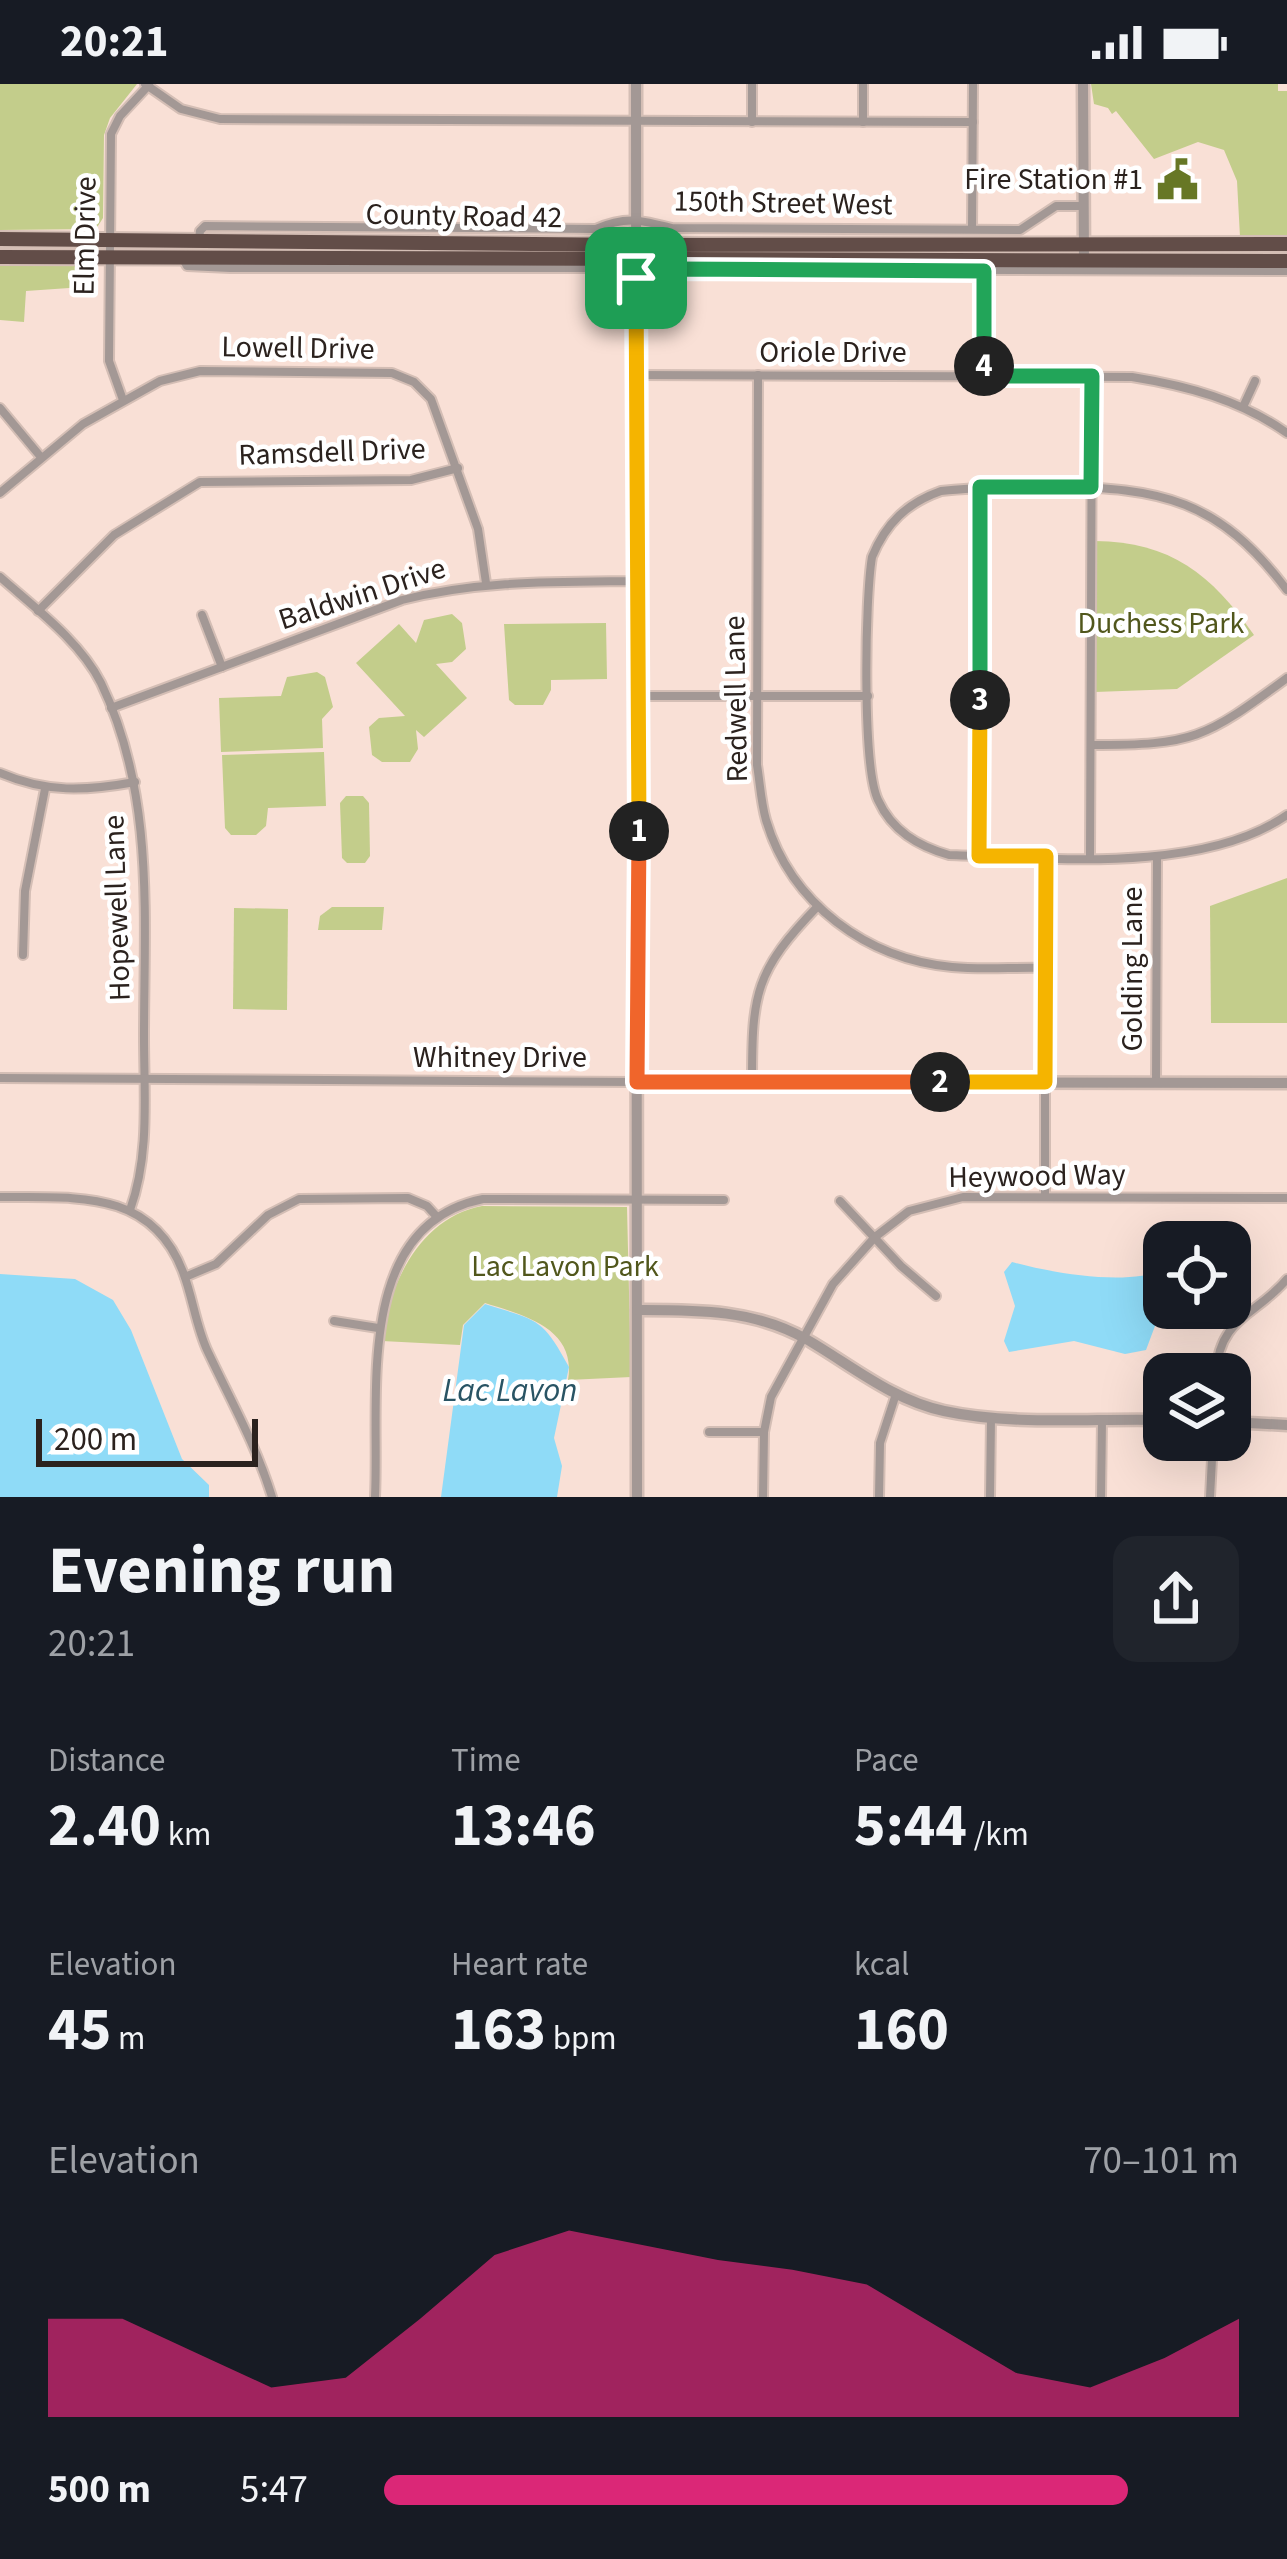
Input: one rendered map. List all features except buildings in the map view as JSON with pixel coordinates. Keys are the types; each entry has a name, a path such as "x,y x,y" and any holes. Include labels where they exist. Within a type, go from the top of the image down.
{"highway":[{"name":"County Road 42","path":"0,239 199,239 984,265 1084,252 1287,261"},
{"name":"County Road 42","path":"0,257 1084,252 1287,244"}],"street":[{"path":"636,84 637,1497"},
{"path":"752,84 752,122"},
{"path":"862,84 862,122"},
{"path":"972,229 973,84"},
{"path":"1083,84 1084,252"},
{"path":"147,85 181,109 220,119 973,122"},
{"name":"Elm Drive","path":"123,400 109,361 111,134 147,85"},
{"name":"150th Street West","path":"199,239 205,226 596,229 614,220 635,218 672,228 1020,230 1056,206 1083,206"},
{"path":"183,257 187,266 593,268 624,279 651,279 675,269 984,265 1287,271"},
{"path":"984,265 984,376"},
{"name":"Lowell Drive","path":"0,493 40,456 160,381 200,371 392,373 414,382 431,399 478,529 486,583"},
{"name":"Oriole Drive","path":"634,375 1092,376 1171,383 1243,407 1287,433"},
{"name":"Redwell Lane","path":"758,375 758,765 765,816 786,866 818,906 860,939 910,960 953,967 1045,968"},
{"path":"1090,857 1092,376"},
{"path":"1243,407 1255,381"},
{"path":"0,408 40,456"},
{"name":"Ramsdell Drive","path":"38,611 114,535 200,482 411,480 458,468"},
{"path":"979,856 980,487"},
{"path":"1287,590 1241,539 1200,510 1137,490 980,487 922,498 898,514 880,538 869,577 868,696 869,773 886,815 904,835 925,848 950,855 1157,856 1204,851 1240,840 1287,815"},
{"name":"Hopewell Lane","path":"0,577 85,657 111,708 135,782 145,860 144,1080 142,1176 130,1210"},
{"name":"Baldwin Drive","path":"111,708 402,600 486,583 639,581"},
{"path":"202,615 222,667"},
{"path":"1091,745 1164,745 1202,736 1287,678"},
{"path":"639,696 868,696"},
{"path":"0,773 45,789 88,790 135,782"},
{"path":"23,955 25,891 45,789"},
{"path":"1045,1197 1046,856"},
{"name":"Golding Lane","path":"1156,1082 1157,856"},
{"path":"752,1082 752,1016 760,981 779,946 818,906"},
{"name":"Whitney Drive","path":"0,1078 1287,1082"},
{"path":"0,1197 88,1198 130,1210 164,1238 185,1277 206,1347 257,1448 272,1497"},
{"path":"185,1277 216,1264 268,1215 298,1199 409,1198 427,1206 436,1217"},
{"name":"Heywood Way","path":"763,1497 764,1432 771,1396 833,1284 875,1237 909,1211 942,1200 1287,1198"},
{"path":"376,1497 378,1328 396,1273 436,1217 458,1204 483,1199 724,1200"},
{"path":"841,1201 936,1296"},
{"path":"1220,1353 1224,1336 1239,1318 1287,1281"},
{"path":"637,1310 731,1312 770,1322 896,1394 942,1411 991,1417 1143,1419"},
{"path":"334,1322 378,1328"},
{"path":"879,1497 880,1443 896,1394"},
{"path":"990,1497 991,1417"},
{"path":"1102,1418 1102,1497"},
{"path":"1251,1423 1287,1424"},
{"path":"709,1432 764,1432"},
{"path":"1210,1497 1212,1461"}],"green space":[{"path":"0,84 137,84 110,118 104,135 103,218 96,229 0,230"},
{"path":"1091,84 1278,84 1278,91 1287,91 1287,237 1240,237 1237,181 1224,150 1198,142 1154,159 1116,111 1112,114 1094,104"},
{"path":"96,261 98,286 26,291 24,322 0,320 0,262"},
{"name":"Duchess Park","path":"1095,541 1146,548 1187,566 1222,595 1254,635 1177,689 1095,692"},
{"path":"452,614 462,623 466,649 452,662 436,664 467,698 424,737 416,730 418,749 410,762 382,762 372,755 369,727 379,718 405,716 356,663 399,624 416,643 424,620"},
{"path":"606,623 607,679 551,680 543,705 515,705 509,700 504,624"},
{"path":"317,672 325,677 333,707 322,719 323,748 221,752 219,698 281,696 287,677"},
{"path":"324,752 326,806 268,808 266,826 256,835 231,835 225,828 222,755"},
{"path":"346,796 363,796 369,803 370,856 365,863 347,863 342,858 340,803"},
{"path":"1287,878 1287,1023 1211,1023 1210,906"},
{"path":"332,907 384,907 382,930 318,930 320,916"},
{"path":"234,908 288,909 287,1010 233,1009"},
{"name":"Lac Lavon Park","path":"482,1206 627,1207 631,1377 568,1380 569,1362 556,1336 530,1319 485,1303 463,1325 460,1345 382,1341 392,1297 411,1256 441,1224"}],"water":[{"path":"1012,1262 1067,1274 1143,1276 1143,1329 1154,1329 1146,1350 1125,1354 1074,1341 1009,1352 1004,1341 1015,1306 1004,1272"},
{"path":"0,1274 75,1279 113,1300 131,1330 182,1459 209,1485 209,1497 0,1497"},
{"name":"Lac Lavon","path":"485,1304 537,1323 569,1367 554,1438 562,1466 557,1497 441,1497 464,1325"}],"place":[{"name":"Fire Station #1","path":"1177,179"}],"route":[{"path":"675,269 984,271 984,376 1092,376 1091,487 980,487 979,856 1046,856 1045,1082 637,1082 636,278 651,279 675,269"}]}
